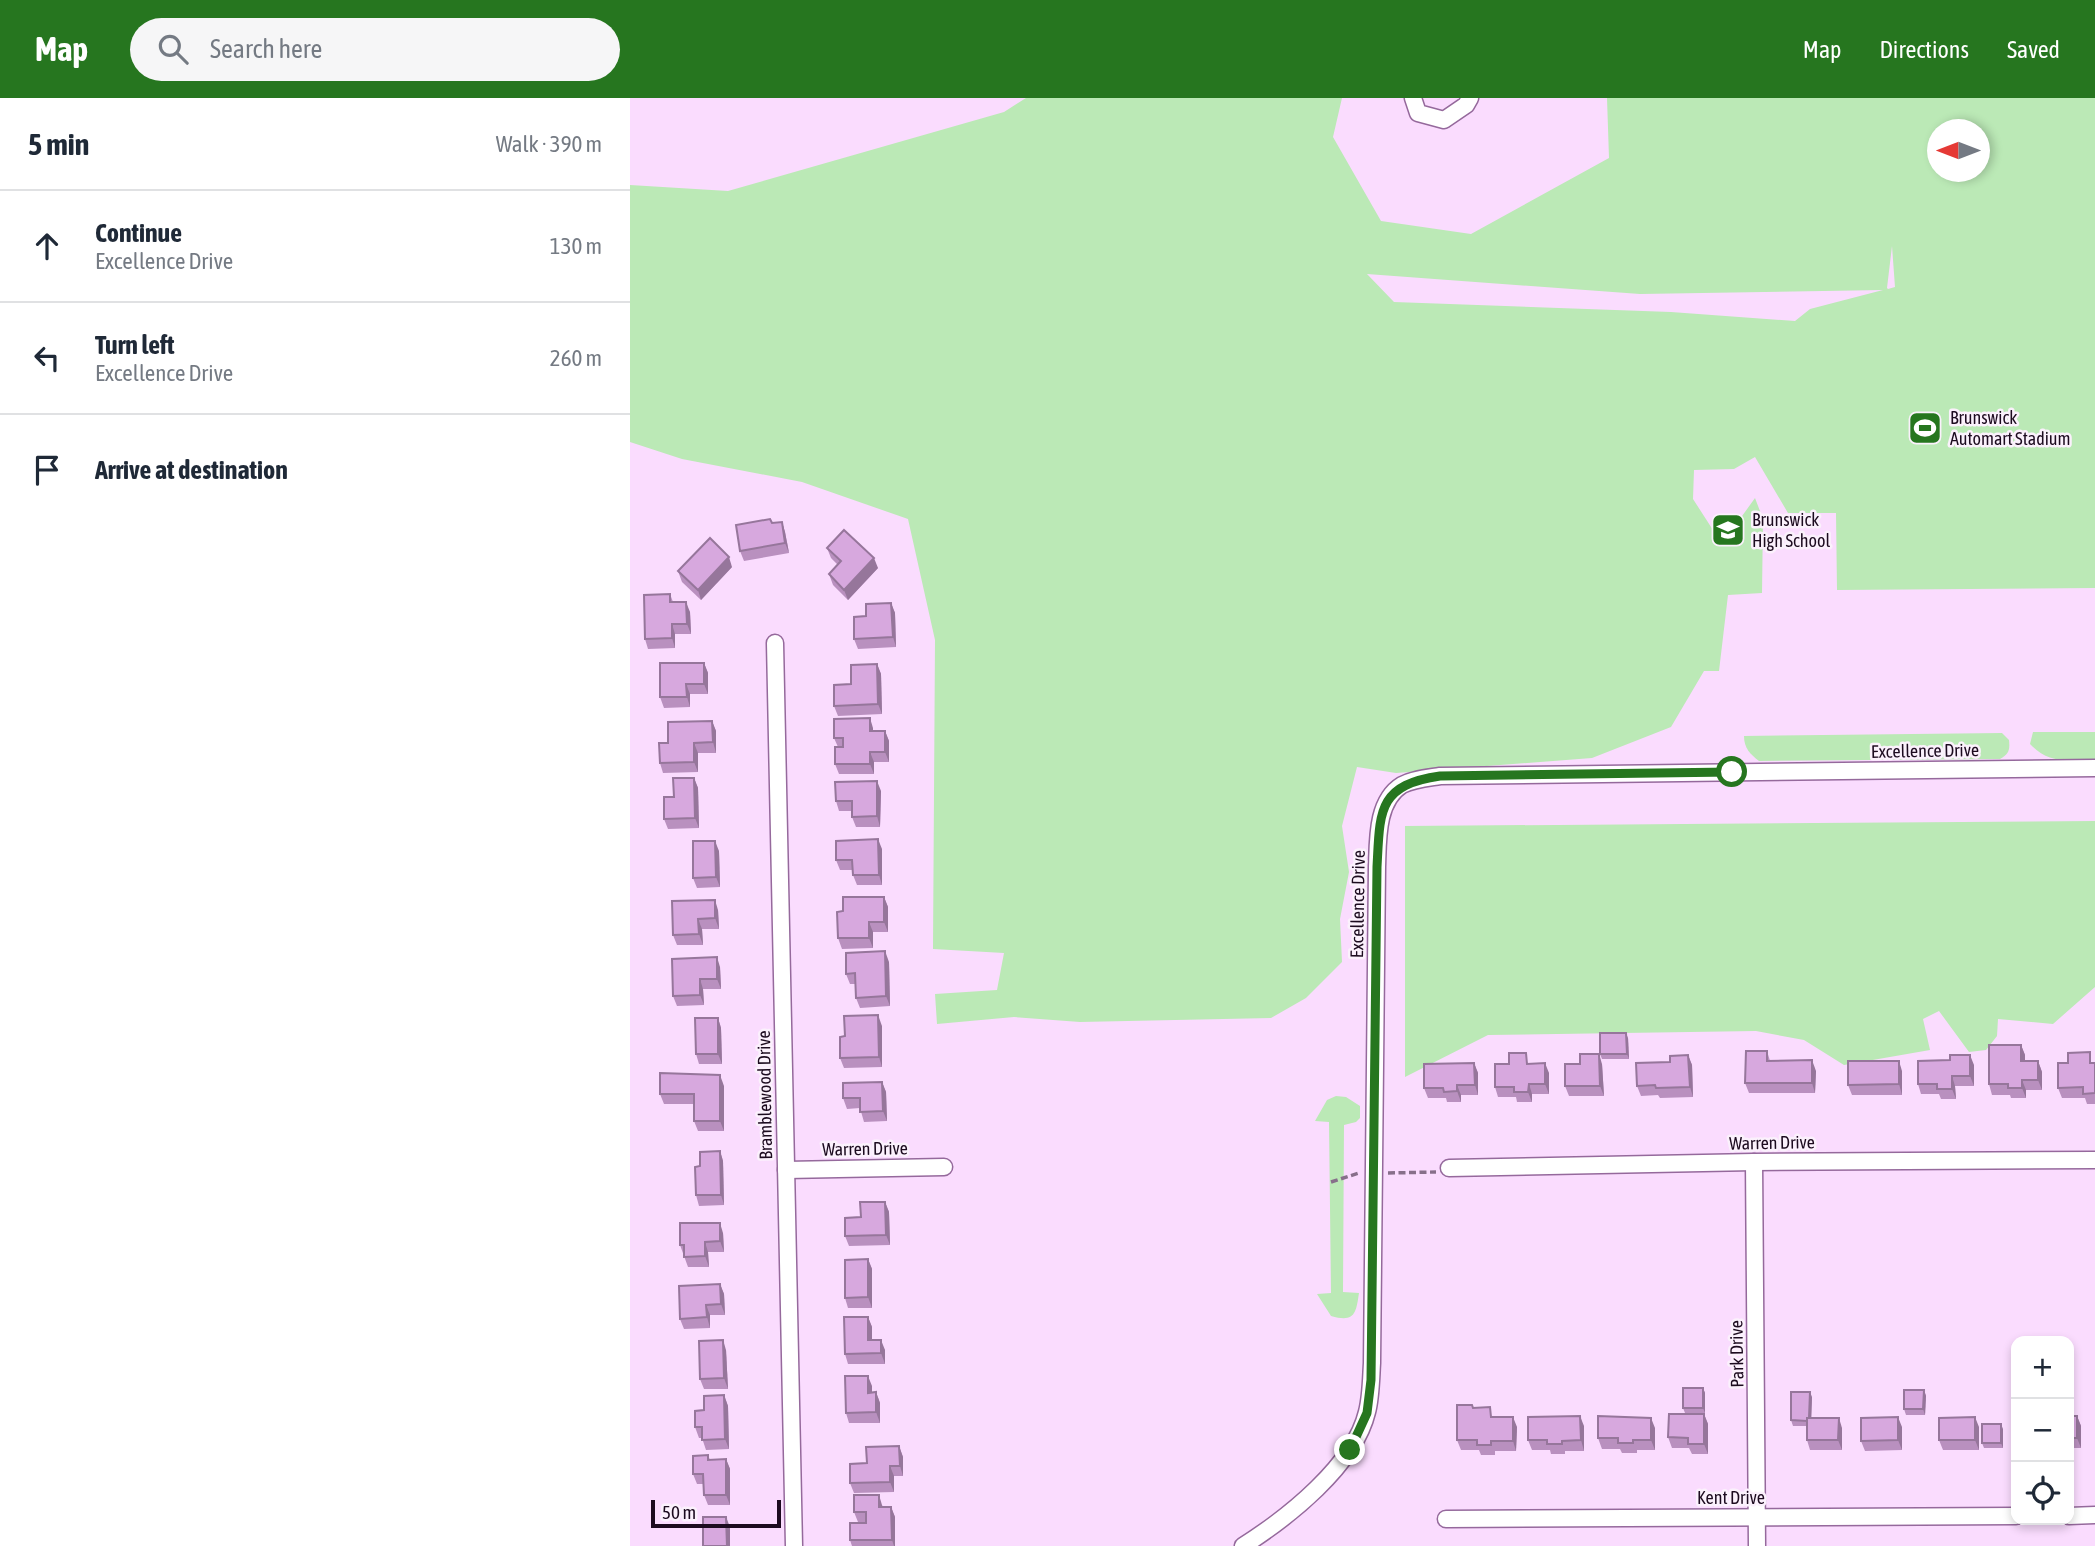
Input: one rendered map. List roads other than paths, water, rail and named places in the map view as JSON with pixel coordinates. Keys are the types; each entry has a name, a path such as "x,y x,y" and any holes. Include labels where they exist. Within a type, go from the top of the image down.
{"street":[{"path":"1413,98 1418,113 1444,120 1466,105 1470,98"},
{"name":"Bramblewood Drive","path":"775,643 794,1546"},
{"name":"Excellence Drive","path":"1243,1546 1278,1523 1316,1490 1350,1450 1367,1413 1372,1363 1377,867 1383,812 1392,795 1402,785 1418,779 1440,776 2095,768"},
{"name":"Warren Drive","path":"1449,1168 1754,1162 2095,1160"},
{"name":"Park Drive","path":"1754,1162 1757,1546"},
{"name":"Warren Drive","path":"786,1170 944,1167"},
{"path":"2074,1516 2095,1515"},
{"name":"Kent Drive","path":"1446,1519 2011,1516"}],"place":[{"name":"Brunswick Automart Stadium","path":"1925,428"},
{"name":"Brunswick High School","path":"1728,530"}]}
